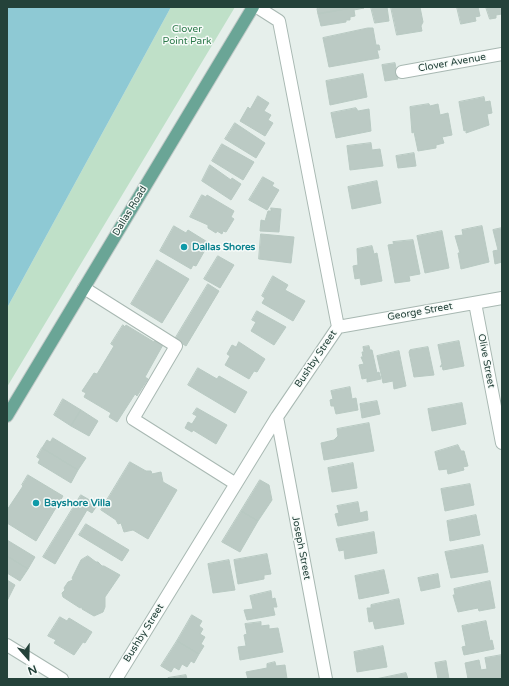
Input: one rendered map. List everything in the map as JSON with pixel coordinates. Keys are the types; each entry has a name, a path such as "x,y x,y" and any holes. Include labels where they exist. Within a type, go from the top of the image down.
{"main road":[{"name":"Dallas Road","path":"7,416 255,7"}],"street":[{"name":"Bushby Street","path":"116,679 277,418 338,327 279,21 255,7"},
{"name":"Clover Avenue","path":"402,72 502,54"},
{"path":"84,288 176,346 133,419 236,484"},
{"name":"George Street","path":"338,327 502,298"},
{"name":"Olive Street","path":"475,303 502,443"},
{"name":"Joseph Street","path":"277,418 326,679"},
{"path":"7,645 62,679"}],"green space":[{"name":"Clover Point Park","path":"171,7 235,7 7,387 7,308"}],"water":[{"path":"7,7 171,7 7,308"}],"building":[{"path":"321,7 357,7 318,14 317,9"},
{"path":"357,7 364,8 354,10 355,16 350,17 350,20 321,26 318,14"},
{"path":"371,7 387,7 389,21 375,23"},
{"path":"391,7 420,7 423,22 421,26 422,31 397,35"},
{"path":"457,7 478,7 480,16 475,17 476,21 461,24"},
{"path":"486,7 502,7 502,14 496,15 496,18 490,19"},
{"path":"373,28 376,45 379,45 380,50 377,50 379,58 329,67 323,38"},
{"path":"395,63 398,79 385,81 382,65"},
{"path":"363,74 367,97 330,105 326,81"},
{"path":"258,96 269,103 264,111 271,115 268,120 273,123 265,136 240,121 248,107 250,109"},
{"path":"484,97 485,102 490,101 492,113 487,114 489,125 466,133 466,130 464,131 459,102"},
{"path":"429,104 430,106 438,104 440,115 448,113 452,135 442,137 444,143 436,145 436,148 418,151 414,132 412,133 410,107"},
{"path":"356,108 358,111 369,109 371,131 336,138 331,113"},
{"path":"235,123 265,143 256,158 225,139"},
{"path":"371,143 372,150 380,149 383,166 350,170 347,146"},
{"path":"222,144 254,162 243,180 212,161"},
{"path":"414,153 416,166 398,168 396,156"},
{"path":"210,165 231,180 232,178 241,184 231,200 202,181"},
{"path":"263,177 274,183 272,186 279,190 267,210 249,200"},
{"path":"377,181 381,203 352,209 348,187"},
{"path":"202,195 206,197 207,195 234,211 231,217 234,219 226,232 223,231 222,234 217,231 216,233 208,228 208,225 190,217"},
{"path":"271,208 281,209 279,232 260,231 261,220 265,221 268,211 271,211"},
{"name":"Dallas Shores","path":"174,226 186,233 188,230 209,243 196,266 193,265 191,269 160,251"},
{"path":"482,226 489,262 461,269 458,253 460,253 455,236 463,235 462,230"},
{"path":"502,228 502,262 495,264 493,251 498,250 493,230"},
{"path":"442,231 449,268 425,273 417,236"},
{"path":"261,234 294,237 291,263 259,259"},
{"path":"413,240 420,274 409,276 410,281 395,283 388,245 394,244 393,242"},
{"path":"372,246 374,254 377,253 382,281 361,285 360,278 355,279 353,266 358,265 357,249"},
{"path":"218,256 234,265 220,288 204,279"},
{"path":"157,260 189,279 162,323 131,304"},
{"path":"273,276 288,285 285,290 305,301 293,321 262,303 265,298 262,296"},
{"path":"208,284 219,291 186,346 175,339"},
{"path":"257,311 286,327 274,345 251,331 256,322 252,320"},
{"path":"123,325 125,327 126,325 154,342 156,339 164,343 145,377 148,379 137,396 135,394 117,422 109,417 111,413 84,397 86,393 82,391 94,373 97,374 114,346 111,344"},
{"path":"459,341 464,366 443,370 442,366 440,367 442,364 438,345"},
{"path":"239,342 265,359 257,372 254,371 249,379 225,365 230,356 227,354 232,345 236,347"},
{"path":"369,346 370,350 372,350 377,373 379,372 381,379 367,382 367,378 362,379 359,365 364,364 361,357 363,357 362,352 364,352 363,347"},
{"path":"428,347 434,375 414,377 409,352 410,350"},
{"path":"399,351 406,386 394,389 393,381 383,383 377,356"},
{"path":"198,368 217,379 219,376 247,392 235,413 188,385"},
{"path":"350,387 352,399 356,398 358,410 336,414 334,406 331,406 330,400 333,399 331,391"},
{"path":"63,399 81,410 71,426 54,415"},
{"path":"377,401 380,414 362,418 360,404"},
{"path":"462,403 466,424 432,431 428,409"},
{"path":"197,408 227,425 216,444 193,430 192,432 185,428 188,422 192,424 197,416 193,414"},
{"path":"81,410 98,421 89,436 71,426"},
{"path":"369,423 374,451 324,460 321,443 334,440 338,436 337,429"},
{"path":"53,438 86,458 78,470 42,448 47,440 50,442"},
{"path":"458,445 461,451 464,451 468,466 463,467 464,470 448,474 447,469 439,470 435,452"},
{"path":"42,448 78,470 71,483 38,463 40,459 37,457"},
{"path":"130,462 146,471 151,471 152,474 161,472 163,482 177,490 148,539 133,530 124,532 121,523 118,524 116,520 101,510"},
{"path":"353,463 357,488 332,492 328,468"},
{"name":"Bayshore Villa","path":"28,475 63,496 36,541 7,523 7,510 23,486 22,485"},
{"path":"260,480 269,485 272,500 258,521 241,511"},
{"path":"470,484 474,505 445,511 441,489"},
{"path":"81,495 93,502 91,504 96,507 92,513 87,510 55,564 43,557"},
{"path":"358,502 360,513 367,511 368,520 338,526 335,514 339,513 337,506"},
{"path":"241,511 258,521 240,552 222,542"},
{"path":"476,515 480,535 450,541 447,521"},
{"path":"86,524 129,550 122,561 79,535"},
{"path":"374,532 377,553 345,559 344,550 339,551 336,539"},
{"path":"7,540 35,557 28,569 7,556"},
{"path":"483,545 488,572 451,578 445,552"},
{"path":"267,554 271,574 264,575 264,579 238,584 234,560"},
{"path":"7,556 28,569 20,581 7,573"},
{"path":"88,556 102,566 120,575 105,597 105,607 103,612 94,616 82,609 82,607 80,608 63,597 62,593 68,582 73,580 72,578 81,560"},
{"path":"229,560 235,590 213,593 208,564"},
{"path":"384,570 389,593 359,599 355,576"},
{"path":"438,574 440,587 421,591 418,578"},
{"path":"7,580 15,585 7,601"},
{"path":"490,581 495,608 479,611 478,608 458,612 453,595 455,595 454,589"},
{"path":"271,591 272,599 275,598 277,607 273,607 275,615 247,620 244,610 253,609 250,596"},
{"path":"399,599 404,624 375,629 373,621 369,622 367,608 371,608 371,605"},
{"path":"192,615 202,621 199,626 203,629 200,634 205,637 201,644 204,646 199,654 177,641"},
{"path":"60,617 67,621 69,618 92,632 85,643 83,642 74,655 54,643 56,640 48,636"},
{"path":"486,621 490,641 492,640 494,649 464,655 462,647 466,646 462,626"},
{"path":"261,622 261,626 269,625 269,629 278,628 283,652 240,660 238,647 246,646 244,635 247,634 245,624"},
{"path":"177,641 199,654 194,663 191,661 187,667 182,664 179,670 174,667 171,672 161,666"},
{"path":"383,646 387,667 357,672 354,652"},
{"path":"502,655 502,679 468,679 465,663 479,660 481,670 487,669 485,658"},
{"path":"446,661 449,679 438,679 435,663"},
{"path":"275,662 276,666 285,665 287,679 248,679 246,672 267,668 267,664"},
{"path":"406,673 408,679 376,679"},
{"path":"186,675 187,679 168,679 168,678"}],"place":[{"name":"Dallas Shores","path":"184,247"},
{"name":"Bayshore Villa","path":"36,503"}]}
